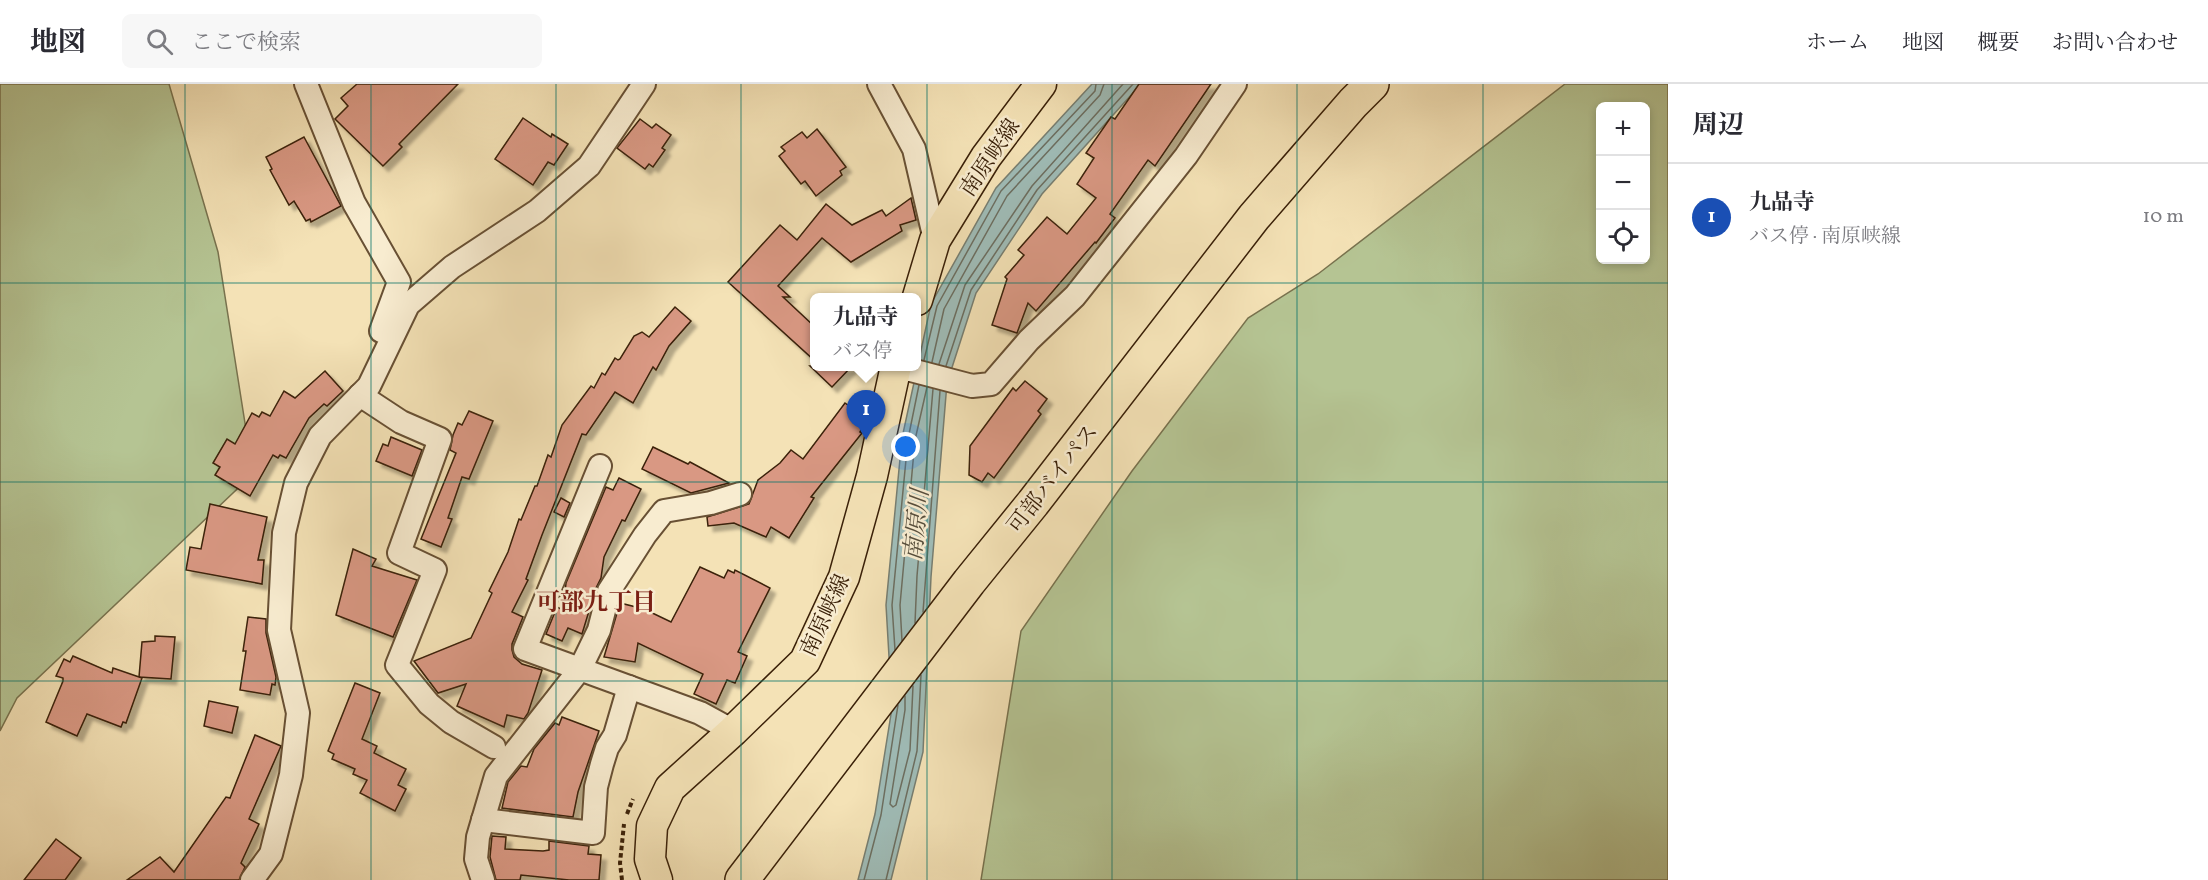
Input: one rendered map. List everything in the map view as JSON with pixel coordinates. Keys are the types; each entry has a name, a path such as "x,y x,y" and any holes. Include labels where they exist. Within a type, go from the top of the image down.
{"highway":[{"name":"可部バイパス","path":"742,880 969,582 1033,503 1254,217 1372,84"}],"main road":[{"name":"南原峡線","path":"919,293 935,240 986,157 1041,84"},
{"name":"南原峡線","path":"657,880 651,859 652,826 670,788 805,661 844,577 900,371"}],"street":[{"path":"306,84 354,203 399,282 366,369 365,390"},
{"path":"252,880 271,854 291,775 298,713 279,630 284,533 296,483 320,436 365,390 408,305 452,267 537,211 589,166 644,84"},
{"path":"879,84 914,149 935,240"},
{"path":"909,371 972,386 991,384 1029,340 1075,296 1186,156 1235,84"},
{"path":"365,390 401,422 440,439 399,553 435,570 397,665 429,704 451,722 494,747"},
{"path":"600,466 525,649 700,713 733,731"},
{"path":"483,880 477,859 478,837 496,776 580,669 599,630 609,591 645,535 664,511 711,503 740,494"},
{"path":"483,820 593,833 596,787 629,687"}],"green space":[{"path":"0,84 169,84 218,252 253,474 17,698 0,731"},
{"path":"1565,84 1668,84 1668,880 981,880 1021,631 1132,471 1248,318 1318,274"}],"water":[{"name":"南原川","path":"1092,84 1141,84 1042,194 976,293 947,383 931,577 923,752 891,880 858,880 875,814 892,708 886,605 902,438 916,371 921,371 921,350 931,304 996,188"}],"building":[{"path":"357,84 458,84 399,144 402,147 383,166 335,119 348,106 341,98"},
{"path":"1139,84 1211,84 1155,166 1148,160 1110,214 1115,218 1096,243 1036,311 1028,303 1017,333 992,325 1007,279 1005,277 1024,255 1018,250 1047,217 1067,234 1096,198 1077,184 1094,158 1086,153 1111,117 1115,119"},
{"path":"523,118 551,137 552,134 568,144 554,165 548,162 533,185 495,159"},
{"path":"640,119 652,128 656,124 671,135 662,148 665,150 653,167 649,164 645,169 617,148"},
{"path":"817,129 846,167 840,171 842,175 816,196 805,181 801,184 779,156 785,151 781,147 802,132 807,138"},
{"path":"304,137 341,206 311,222 310,219 306,221 294,201 289,205 270,170 272,169 266,157"},
{"path":"911,198 916,220 900,225 902,231 851,262 822,238 778,286 790,297 783,297 810,322 810,356 728,282 780,225 797,240 826,204 852,225 882,210 886,216"},
{"path":"675,307 691,321 669,346 656,370 653,367 633,403 615,392 586,435 582,434 542,535 526,579 528,580 512,612 523,617 512,644 514,657 522,664 542,670 528,713 524,719 507,715 504,727 457,706 466,684 438,693 414,661 471,638 492,593 489,591 508,552 519,519 521,520 535,486 537,486 548,455 551,457 562,425 591,386 594,388 602,373 605,375 615,358 620,359 634,336 642,332 649,337"},
{"path":"325,371 343,391 309,418 286,458 273,455 250,496 215,475 220,467 213,463 227,439 235,444 252,413 259,417 262,412 270,416 284,391 295,398"},
{"path":"815,371 847,371 832,387"},
{"path":"1025,381 1047,399 1038,411 1041,414 994,478 988,473 982,482 969,475 970,446 1013,388 1016,391"},
{"path":"845,403 867,419 860,432 862,433 811,497 814,498 789,538 771,527 766,537 734,523 708,526 707,517 749,504 758,480 780,463 791,450 803,459"},
{"path":"469,411 493,421 469,479 462,477 448,518 452,519 441,547 421,539 456,453 450,450 453,435 458,423 462,425"},
{"path":"391,437 422,450 412,476 376,461 383,444 388,446"},
{"path":"653,447 688,464 690,462 729,483 691,493 642,469"},
{"path":"619,478 641,489 625,521 622,520 604,557 601,578 582,634 568,628 562,641 546,634 557,607 563,610 566,583 606,487 613,490"},
{"path":"561,498 570,503 564,517 554,512"},
{"path":"210,504 267,517 258,560 264,560 262,584 186,570 190,547 201,549"},
{"path":"353,549 376,559 372,566 417,580 393,637 336,615"},
{"path":"700,567 724,578 728,570 734,573 735,570 770,588 738,652 747,656 735,683 727,680 716,704 694,694 703,674 638,643 635,662 604,657 620,603 644,609 671,622"},
{"path":"248,617 266,619 266,633 276,677 270,695 240,690"},
{"path":"155,636 175,637 171,679 139,677 142,642 155,641"},
{"path":"73,656 112,673 113,668 142,678 126,723 123,722 121,727 87,714 77,736 46,722 63,681 63,678 56,676 64,659 70,662"},
{"path":"355,683 380,693 362,739 377,746 374,753 406,769 398,785 406,789 395,811 360,793 367,780 353,774 355,769 332,759 334,754 328,751"},
{"path":"209,701 238,707 232,733 204,726"},
{"path":"562,717 599,731 578,792 573,817 502,808 508,782 521,766 527,767 534,749 555,723 559,725"},
{"path":"255,735 281,746 249,819 259,824 241,863 245,867 239,880 127,880 160,857 174,872 226,797 230,798"},
{"path":"492,836 506,837 505,849 549,850 549,841 589,846 588,854 601,855 599,880 569,880 521,875 520,880 496,880 490,857"},
{"path":"56,839 81,858 65,880 24,880"}],"place":[{"name":"九品寺","path":"866,440"}],"district":[{"name":"可部九丁目","path":"596,602"}]}
